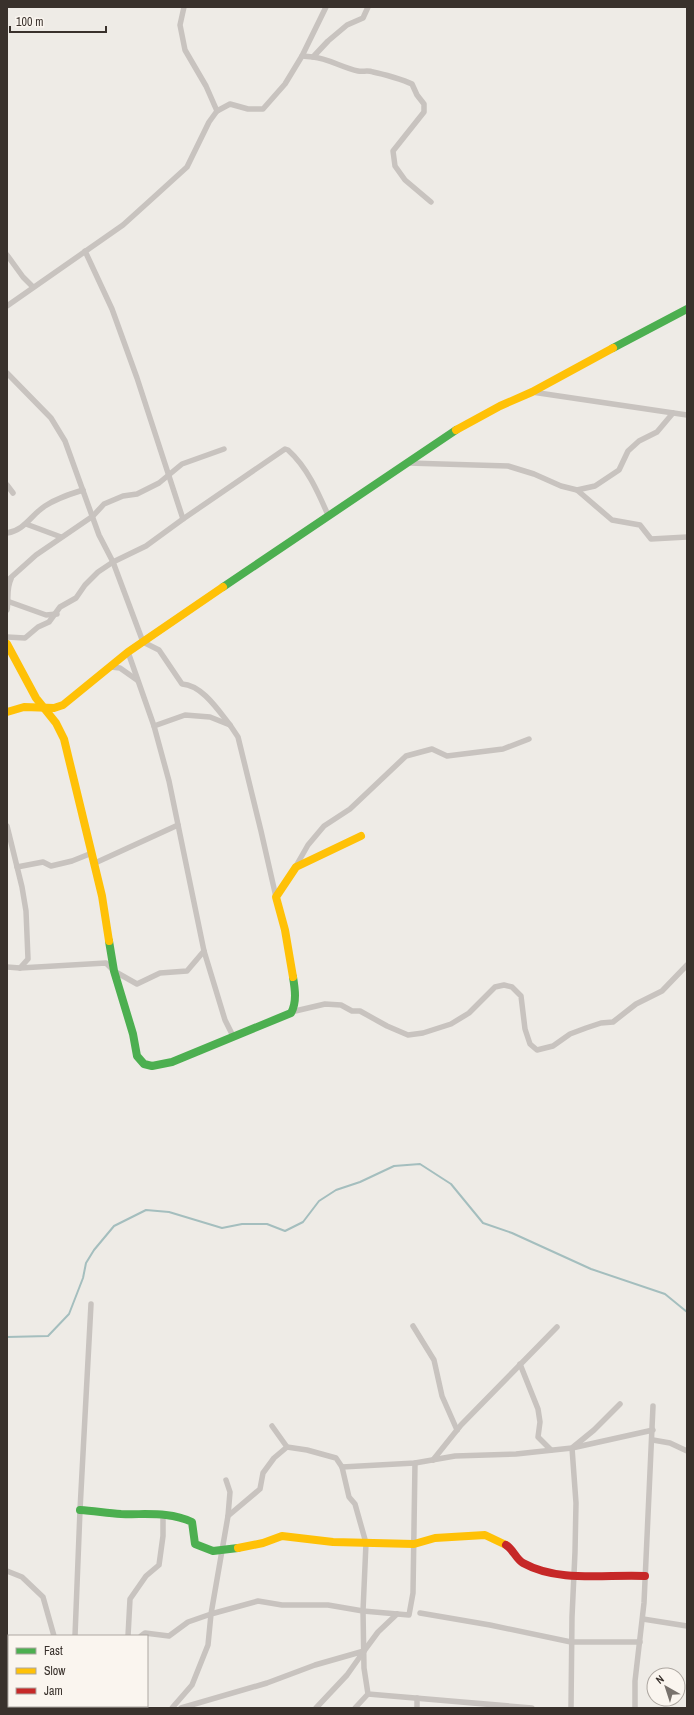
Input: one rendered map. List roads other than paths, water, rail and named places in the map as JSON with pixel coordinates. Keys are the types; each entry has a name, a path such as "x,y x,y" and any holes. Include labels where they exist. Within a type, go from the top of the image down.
{"street":[{"path":"184,7 180,26 186,50 206,86 217,111"},
{"path":"7,306 123,225 187,167 209,122 217,111 230,104 248,109 263,109 285,84 302,56 326,7"},
{"path":"313,56 328,40 347,25 363,18 368,7"},
{"path":"302,56 322,57 335,64 357,71 372,71 412,84 417,95 424,104 424,112 393,151 395,166 405,180 431,202"},
{"path":"85,251 112,310 137,378 183,519"},
{"path":"7,255 22,277 33,287"},
{"path":"7,712 24,707 54,708 63,705 128,652 184,612 285,546 328,515 459,428 500,406 532,392 643,330 687,309"},
{"path":"7,372 36,401 59,429 84,490 102,542 113,562 142,642 159,650 182,684 190,684 217,708 238,737 285,930 295,998 294,1006 290,1012"},
{"path":"7,382 13,379"},
{"path":"532,392 687,416"},
{"path":"577,490 595,486 619,470 628,451 639,441 658,432 673,413"},
{"path":"7,582 36,555 93,516 104,504 123,496 137,494 159,483 182,464 224,449"},
{"path":"7,637 24,638 38,627 49,622 57,614 60,608 76,598 91,579 113,562 146,546 285,449 293,454 314,485 328,515"},
{"path":"408,463 508,466 577,490 612,520 640,525 652,539 687,537"},
{"path":"7,485 13,493"},
{"path":"7,533 16,531 26,524 46,505 84,490"},
{"path":"26,524 61,537"},
{"path":"7,610 8,587 13,576"},
{"path":"8,602 46,615 57,614"},
{"path":"7,644 36,698 56,723 64,739 95,863 114,970 133,1034 137,1056 144,1064 152,1066 172,1062 233,1036 277,1020 290,1012 325,1004 341,1005 352,1011 360,1011 387,1026 408,1035 423,1033 451,1024 469,1013 495,987 504,985 512,987 521,996 525,1029 530,1044 537,1050 553,1046 570,1034 586,1028 601,1023 613,1022 636,1004 662,991 687,965"},
{"path":"128,652 154,726 169,780 204,951 225,1020 233,1036"},
{"path":"111,667 120,668 137,681"},
{"path":"154,726 185,715 210,717 230,724"},
{"path":"276,897 296,867 308,845 324,826 350,809 369,789 406,756 432,749 447,756 503,749 528,739"},
{"path":"95,863 178,825"},
{"path":"7,826 26,911 28,959 20,968"},
{"path":"296,867 361,836"},
{"path":"17,866 43,862 51,866 72,861 92,853"},
{"path":"7,967 20,968 106,964 137,984 160,973 187,972 204,951"},
{"path":"75,1635 91,1304"},
{"path":"413,1326 434,1360 442,1396 457,1430"},
{"path":"434,1460 457,1430 556,1326"},
{"path":"520,1364 538,1409 540,1422 538,1437 551,1450"},
{"path":"572,1448 594,1430 620,1404"},
{"path":"634,1708 635,1681 640,1642 645,1576 654,1406"},
{"path":"272,1426 287,1447 307,1450 336,1458 342,1467 349,1497 355,1504 366,1544 363,1611 364,1651 368,1694"},
{"path":"342,1467 415,1463 455,1456 516,1454 572,1448 653,1430"},
{"path":"653,1440 670,1443 687,1450"},
{"path":"228,1516 260,1489 263,1473 274,1458 287,1447"},
{"path":"571,1708 571,1642 576,1503 572,1448"},
{"path":"142,1635 145,1633 169,1636 188,1622 258,1601 282,1604 328,1605 363,1611 409,1615 413,1593 415,1463"},
{"path":"172,1708 192,1685 208,1645 211,1614 228,1516 230,1492 226,1480"},
{"path":"80,1510 121,1514 184,1517 192,1522 195,1544 213,1550 222,1550 263,1543 282,1536 366,1544 414,1544 435,1538 485,1535 509,1547 522,1562 548,1574 645,1576"},
{"path":"128,1635 130,1599 146,1576 159,1565 163,1536 163,1515"},
{"path":"7,1571 22,1577 43,1597 54,1635"},
{"path":"420,1613 571,1642 640,1642"},
{"path":"316,1708 347,1675 378,1632 397,1614"},
{"path":"642,1619 687,1626"},
{"path":"183,1708 260,1685 315,1665 364,1651"},
{"path":"354,1708 368,1694 477,1705 532,1708"},
{"path":"417,1698 417,1708"}],"waterway":[{"path":"7,1337 48,1336 69,1314 83,1278 86,1263 94,1250 114,1226 146,1210 169,1212 222,1228 242,1224 267,1224 285,1231 303,1222 319,1201 336,1190 360,1182 394,1166 420,1164 451,1184 483,1223 512,1233 591,1269 665,1294 687,1312"}]}
